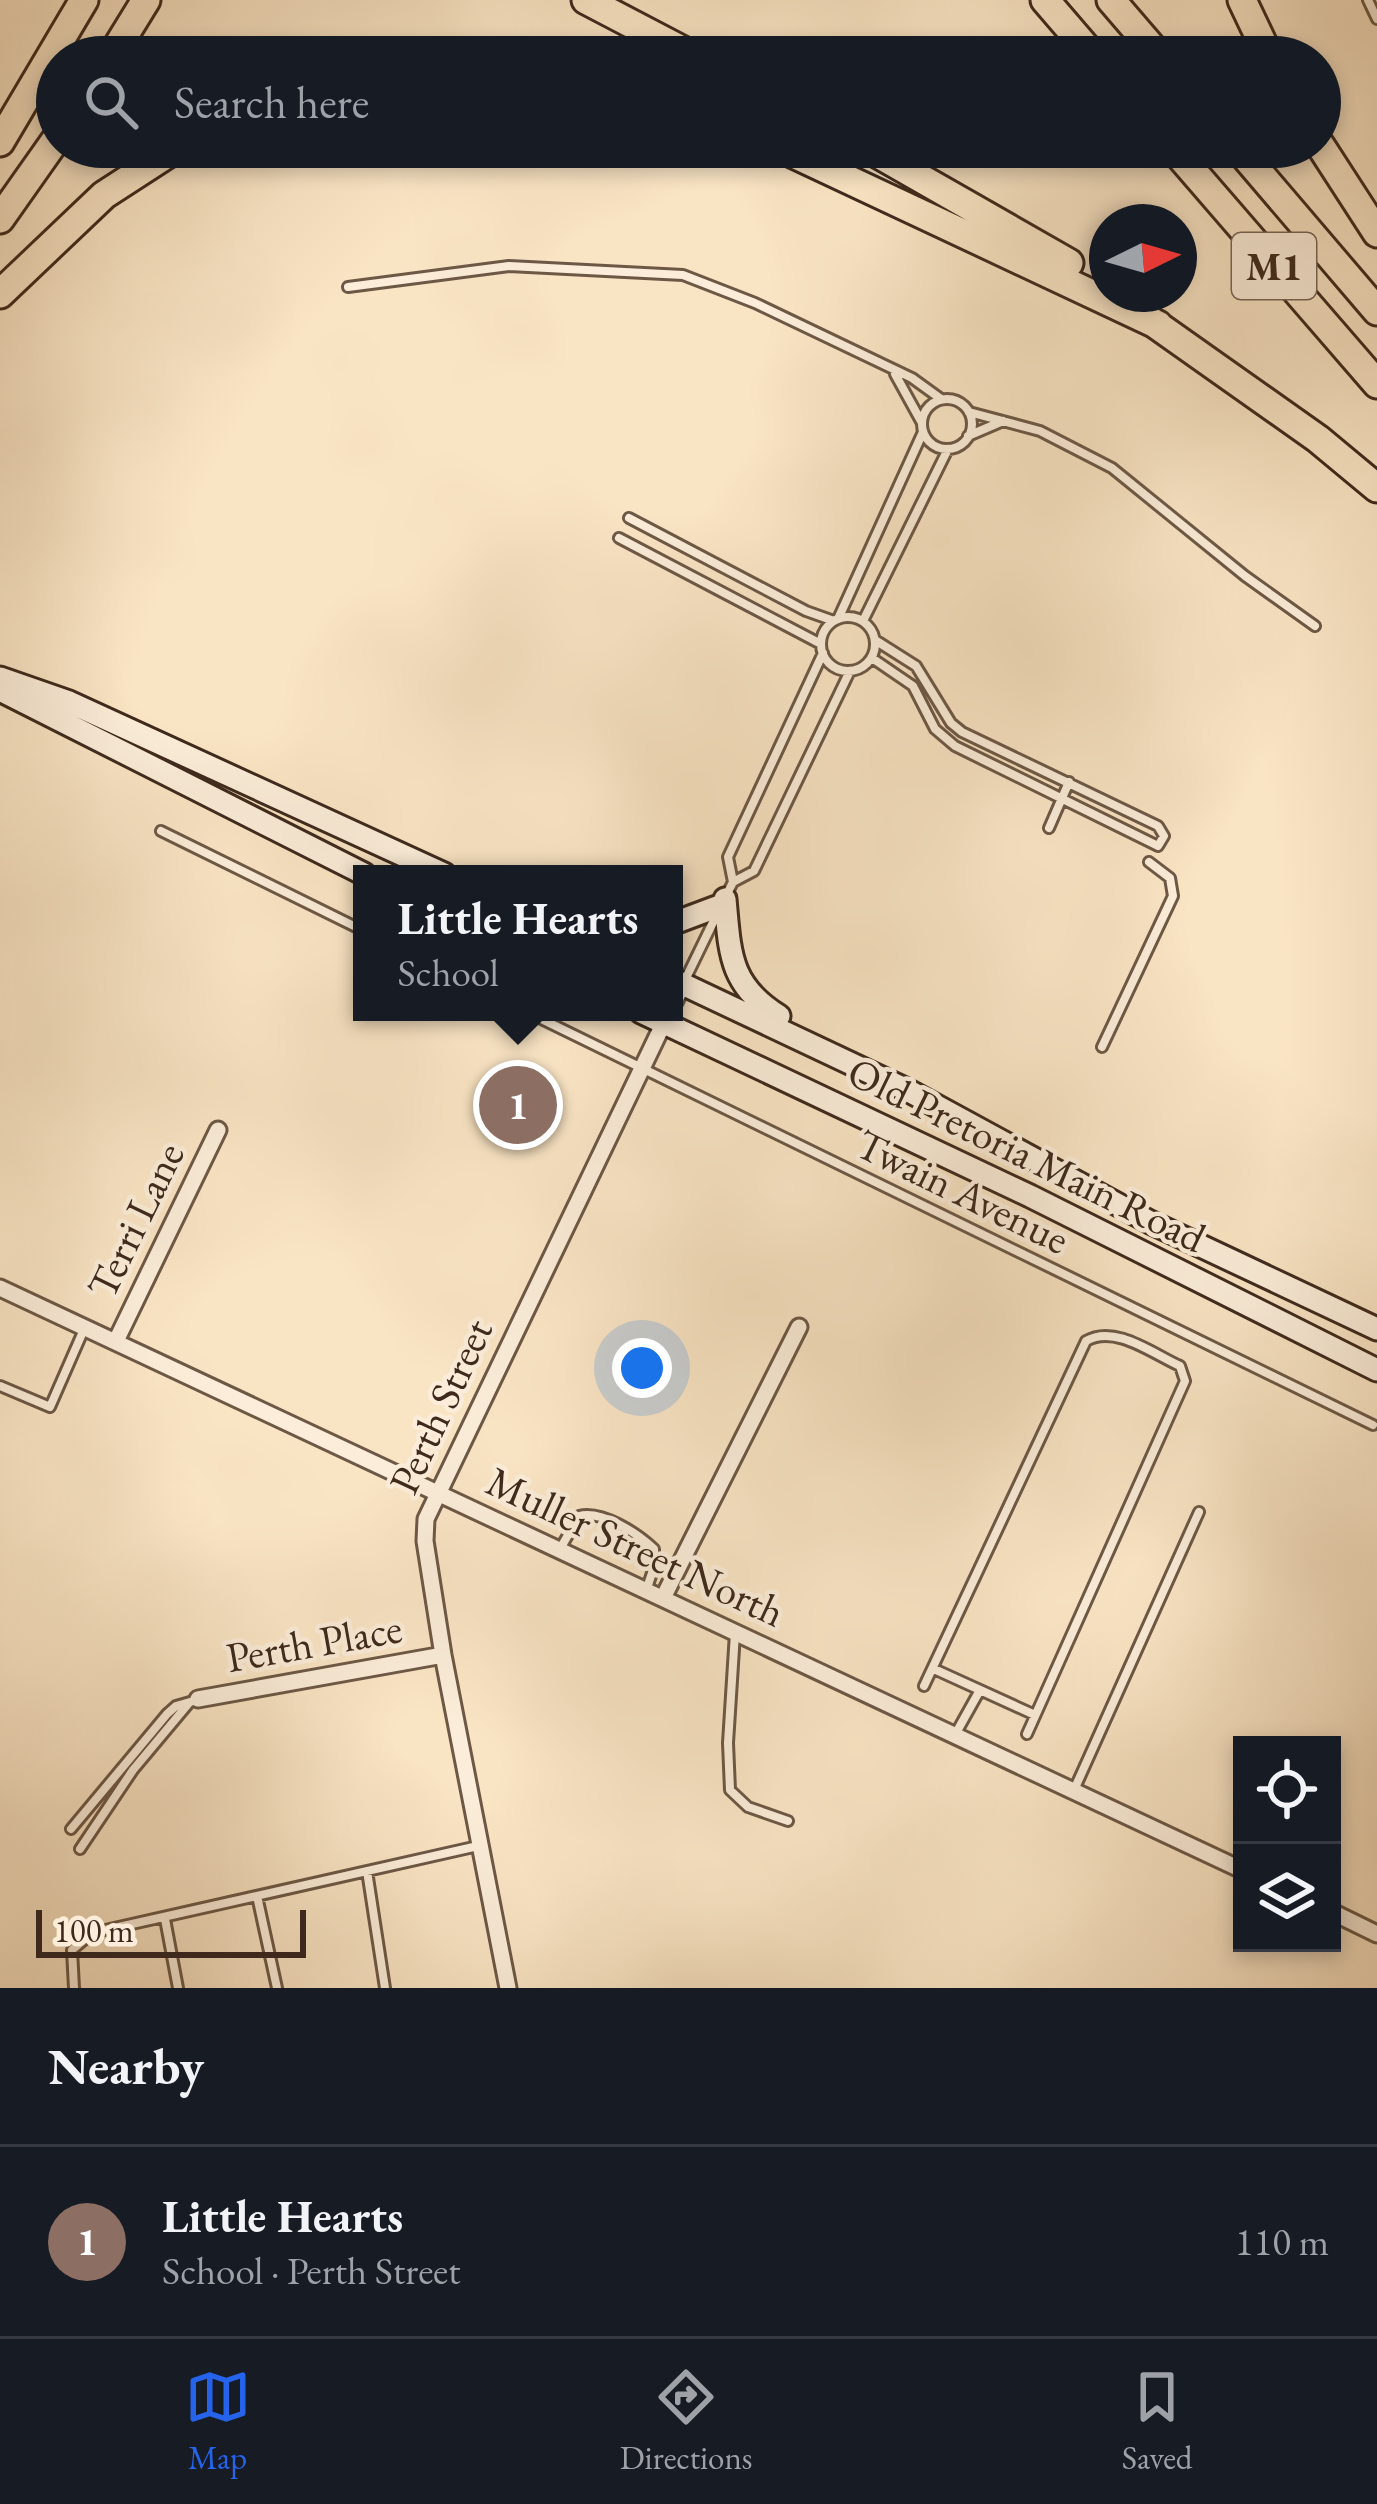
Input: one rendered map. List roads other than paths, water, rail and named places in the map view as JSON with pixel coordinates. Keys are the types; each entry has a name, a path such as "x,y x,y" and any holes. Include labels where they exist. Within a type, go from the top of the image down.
{"highway":[{"path":"63,36 84,0"},
{"path":"122,36 142,0"},
{"path":"586,0 655,36"},
{"path":"1045,0 1076,36"},
{"path":"1111,0 1142,36"},
{"path":"1242,0 1259,36"},
{"path":"0,142 36,81"},
{"path":"0,219 36,168"},
{"path":"0,294 104,196 146,168"},
{"path":"824,168 1157,325"},
{"path":"903,168 1089,277"},
{"name":"M1","path":"1190,168 1377,385"},
{"name":"M1","path":"1255,168 1377,311"},
{"path":"1335,168 1377,233"},
{"path":"1138,312 1318,439 1377,488"}],"main road":[{"path":"0,678 69,702 424,865"},
{"path":"0,690 353,868"},
{"path":"683,917 727,895 734,966 749,993 879,1076"},
{"name":"Old Pretoria Main Road","path":"683,1004 879,1076 1150,1222 1377,1329"},
{"name":"Old Pretoria Main Road","path":"683,1005 1030,1196 1377,1370"}],"street":[{"name":"Perth Street","path":"508,1988 443,1655 425,1541 426,1520 663,1021"},
{"name":"Terri Lane","path":"116,1341 218,1130"},
{"name":"Muller Street North","path":"0,1288 1233,1866"},
{"path":"663,1598 799,1327"},
{"name":"Perth Place","path":"194,1701 443,1655"},
{"path":"1341,1916 1377,1934"}],"lane":[{"path":"1371,1 1377,19"},
{"path":"348,287 509,266 683,275 755,302 894,373 913,378 969,412 1040,431 1112,468 1315,626"},
{"path":"894,373 933,444 949,449"},
{"path":"727,895 728,857 822,648 827,627 836,620 927,408 941,399"},
{"path":"968,436 969,412"},
{"path":"863,621 949,449 1004,421"},
{"path":"628,518 806,611 836,620 853,617 863,621 875,640 916,666 951,723 962,732 1158,826 1162,841 1158,846 943,738 929,721 913,686 872,658"},
{"path":"619,538 727,592 822,648 833,667 850,671"},
{"path":"727,592 737,575"},
{"path":"683,981 727,895 754,871 850,671 872,658 875,640"},
{"path":"922,702 935,694"},
{"path":"1049,828 1069,782"},
{"path":"161,830 353,926"},
{"path":"1102,1047 1173,896 1170,878 1149,862"},
{"name":"Twain Avenue","path":"545,1021 1372,1425"},
{"path":"0,1386 50,1407 85,1327"},
{"path":"924,1686 1084,1346 1098,1335 1122,1339 1180,1366 1185,1381 1027,1734"},
{"path":"1074,1790 1199,1512"},
{"path":"559,1550 579,1516 591,1513 654,1549 646,1590"},
{"path":"735,1632 730,1790 748,1808 788,1821"},
{"path":"934,1669 1036,1715"},
{"path":"956,1734 980,1690"},
{"path":"70,1829 167,1714 194,1701"},
{"path":"80,1849 133,1770 194,1701"},
{"path":"74,1988 72,1950 83,1938 481,1845"},
{"path":"367,1871 385,1988"},
{"path":"257,1896 277,1988"},
{"path":"165,1918 178,1988"}],"place":[{"name":"Little Hearts","path":"518,1105"}]}
